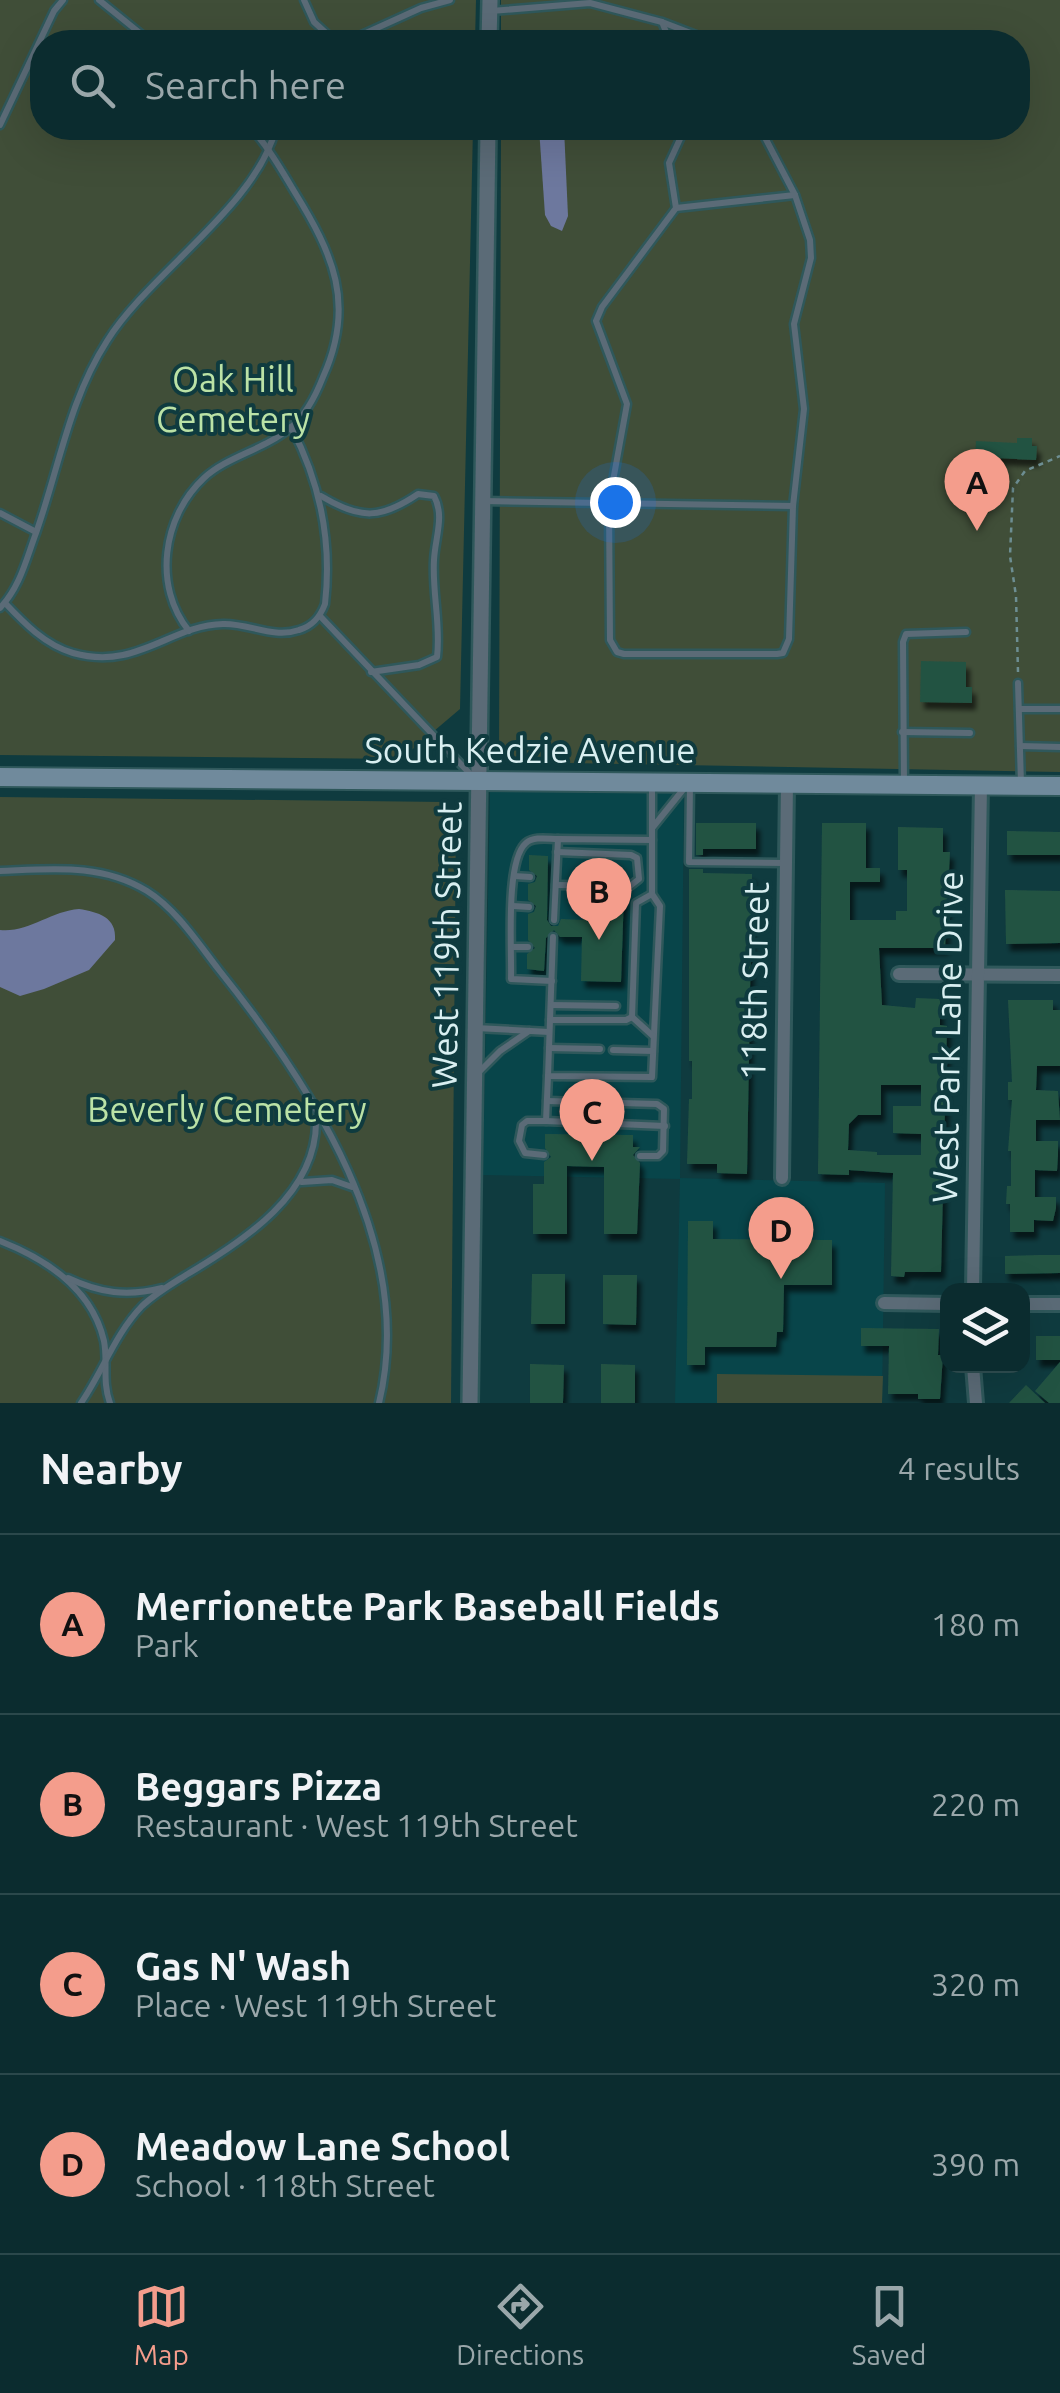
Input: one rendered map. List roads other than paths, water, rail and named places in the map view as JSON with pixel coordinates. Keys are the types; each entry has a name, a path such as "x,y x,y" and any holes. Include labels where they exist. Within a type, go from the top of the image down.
{"main road":[{"name":"South Kedzie Avenue","path":"0,777 1060,786"}],"street":[{"path":"489,30 490,5"},
{"name":"West 119th Street","path":"470,1403 488,140"},
{"name":"118th Street","path":"782,1178 787,784"},
{"name":"West Park Lane Drive","path":"973,1283 981,785"},
{"path":"899,974 1060,975"},
{"path":"884,1303 940,1304"},
{"path":"1030,1304 1060,1304"},
{"path":"973,1373 976,1403"}],"lane":[{"path":"45,30 63,0"},
{"path":"100,0 136,30"},
{"path":"304,0 314,22 323,30"},
{"path":"372,30 421,8 450,0"},
{"path":"490,5 590,3 683,30"},
{"path":"662,22 665,30"},
{"path":"0,125 30,62"},
{"path":"189,631 178,617 166,581 169,541 184,504 207,475 292,427 320,385 333,355 339,324 336,273 326,244 261,140"},
{"path":"273,140 270,151 216,220 109,337 72,410 55,478 24,570 2,606 48,642 72,653 92,656 133,654 189,631 229,624 261,631 296,632 310,625 320,616 326,592 320,496 292,427"},
{"path":"680,140 669,163 676,208 596,321 627,404 609,503 610,640 616,652 624,654 783,653 789,638 792,506 804,409 794,324 811,258 805,218 766,140"},
{"path":"676,208 795,195"},
{"path":"320,496 369,514 398,509 418,494 427,493 438,502 440,522 434,560 437,657 419,665 371,672"},
{"path":"483,502 792,506"},
{"path":"0,513 36,532"},
{"path":"320,616 479,782"},
{"path":"904,785 906,634 966,632"},
{"path":"1018,683 1022,786"},
{"path":"1019,709 1060,709"},
{"path":"902,732 970,732"},
{"path":"1020,746 1060,747"},
{"path":"548,1076 652,1077 660,906 652,894 652,783"},
{"path":"652,828 689,783"},
{"path":"689,783 689,862 786,863"},
{"path":"552,981 511,979 514,876 524,844 532,839 652,840"},
{"path":"554,920 551,908 558,839"},
{"path":"554,880 630,886 639,880 640,872 637,858 631,855 557,852"},
{"path":"0,871 88,869 150,892 184,927 280,1049 363,1211 384,1295 387,1351 378,1403"},
{"path":"514,876 530,876"},
{"path":"652,894 636,903 632,1016 654,1036"},
{"path":"513,906 529,907"},
{"path":"546,1121 550,948 554,936"},
{"path":"512,947 528,948"},
{"path":"551,1004 616,1006"},
{"path":"550,1020 626,1020 632,1016"},
{"path":"475,1028 550,1032"},
{"path":"474,1077 500,1050 530,1030"},
{"path":"549,1048 600,1049"},
{"path":"613,1050 653,1051"},
{"path":"547,1101 657,1104 664,1109 663,1151 658,1156 640,1156"},
{"path":"81,1403 131,1318 163,1288 252,1230 300,1182 314,1151 316,1113"},
{"path":"544,1155 525,1153 519,1142 522,1125 527,1121 665,1126"},
{"path":"300,1182 332,1180 353,1188"},
{"path":"0,1241 87,1287 121,1294 163,1288"},
{"path":"66,1278 95,1320 104,1341 104,1386 110,1403"}],"place":[{"name":"Merrionette Park Baseball Fields","path":"977,531"},
{"name":"Beggars Pizza","path":"599,940"},
{"name":"Gas N' Wash","path":"592,1161"},
{"name":"Meadow Lane School","path":"781,1279"}],"park label":[{"name":"Oak Hill Cemetery","path":"233,399"},
{"name":"Beverly Cemetery","path":"227,1109"}]}
